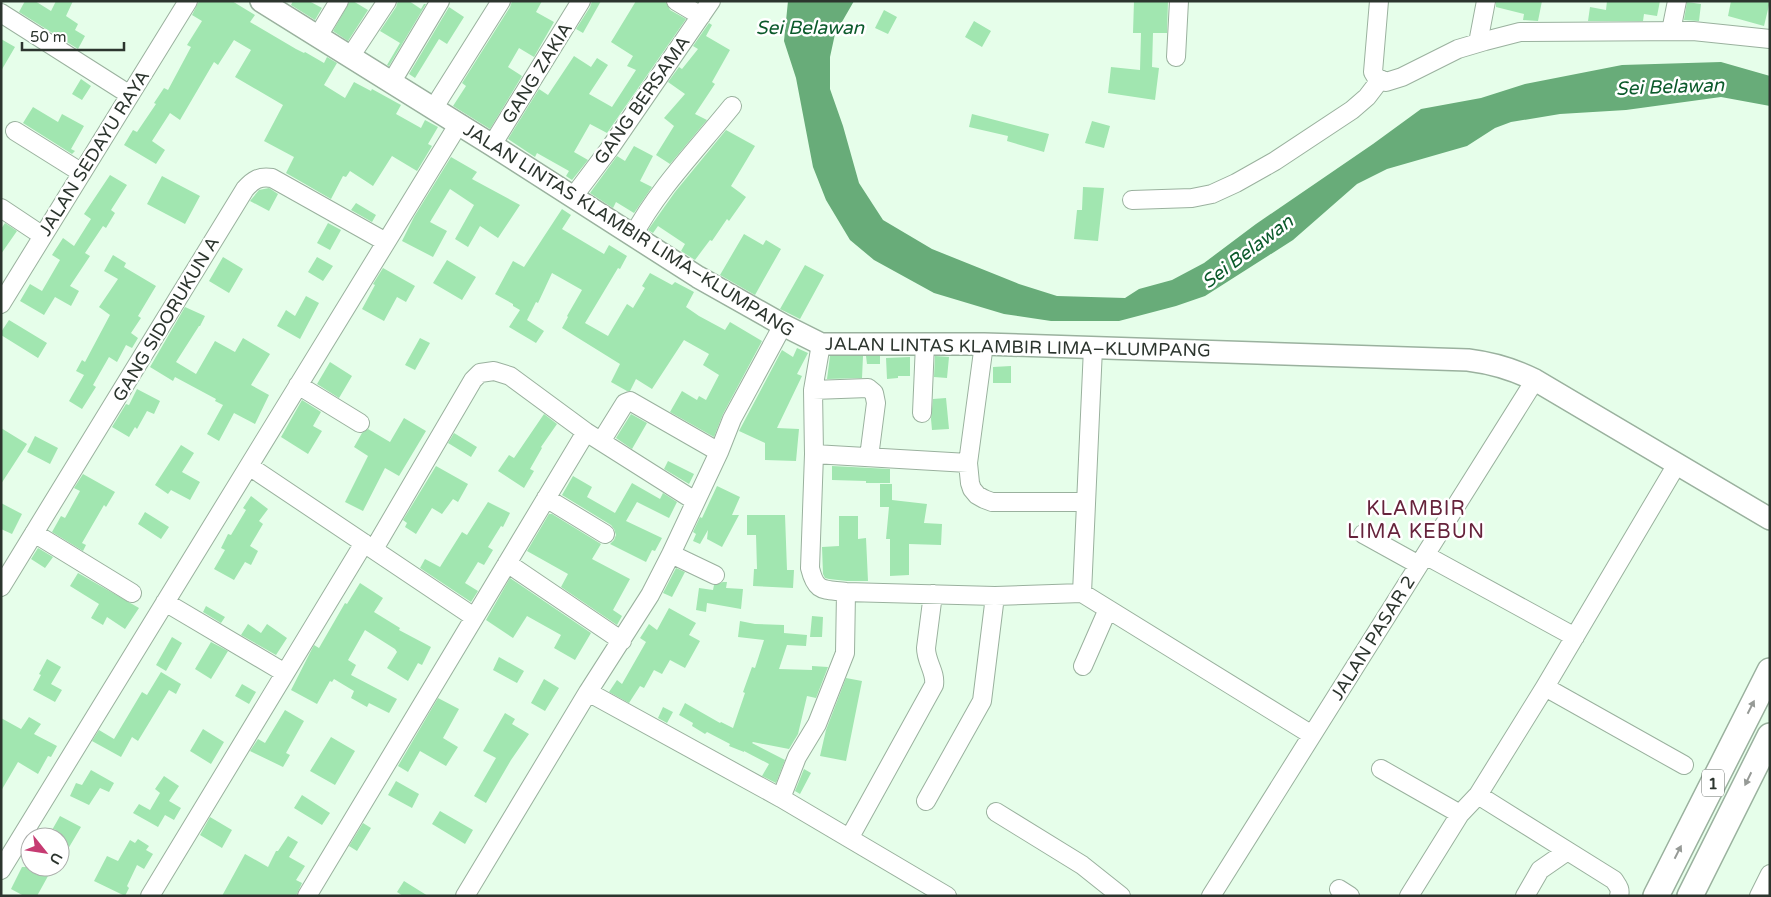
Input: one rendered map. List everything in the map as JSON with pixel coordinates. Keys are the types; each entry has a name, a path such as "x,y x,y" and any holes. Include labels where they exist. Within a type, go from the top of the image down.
{"highway":[{"name":"1","path":"1656,896 1770,671"},
{"name":"1","path":"1690,896 1770,736"}],"main road":[{"name":"JALAN LINTAS KLAMBIR LIMA–KLUMPANG","path":"261,1 282,7 318,36 350,57 698,277 782,325 821,344 984,344 1468,360 1491,363 1520,372 1535,380 1770,519"}],"street":[{"name":"JALAN SEDAYU RAYA","path":"1,304 188,1"},
{"path":"318,36 340,1"},
{"path":"350,57 387,1"},
{"path":"391,83 440,1"},
{"path":"433,109 502,1"},
{"name":"GANG ZAKIA","path":"492,145 581,1"},
{"path":"676,1 701,16"},
{"name":"GANG BERSAMA","path":"573,197 610,148 711,1"},
{"path":"1176,57 1180,1"},
{"path":"1379,1 1373,72 1376,78 1386,82 1393,81 1434,60 1478,43 1520,32 1693,31 1770,39"},
{"path":"1478,43 1486,1"},
{"path":"1671,31 1677,1"},
{"path":"1,13 130,94"},
{"path":"1132,200 1192,198 1212,194 1236,183 1275,161 1352,110 1367,97 1380,80"},
{"path":"634,236 668,184 732,106"},
{"path":"1,870 458,124"},
{"path":"15,131 82,173"},
{"name":"GANG SIDORUKUN A","path":"1,587 245,189 253,181 260,177 272,178 386,242"},
{"path":"1,208 43,236"},
{"path":"465,896 588,692 650,595 672,554 719,452 732,419 782,325"},
{"path":"821,344 813,390 814,454 810,568 817,586 822,589 846,592 995,596 1082,593 1312,735"},
{"path":"922,413 925,344"},
{"path":"984,344 968,463 972,489 977,495 992,502 1086,502"},
{"path":"1082,593 1093,348"},
{"path":"150,896 286,673 369,546 473,380 480,373 494,371 510,376 586,432 602,440 695,501"},
{"name":"JALAN PASAR 2","path":"1211,896 1535,380"},
{"path":"298,385 360,423"},
{"path":"813,390 868,388 874,392 876,403 869,458"},
{"path":"602,440 625,403 630,401 719,452"},
{"path":"307,896 586,432"},
{"path":"814,454 968,463"},
{"path":"1409,896 1460,814 1478,795 1546,686 1677,464"},
{"path":"249,466 474,617"},
{"path":"546,498 605,534"},
{"path":"34,534 132,593"},
{"path":"1362,534 1422,560 1575,637"},
{"path":"672,554 715,575"},
{"path":"507,563 622,641"},
{"path":"781,798 797,757 817,724 845,653 846,592"},
{"path":"850,838 934,685 935,678 926,656 926,648 934,594"},
{"path":"926,801 982,700 995,596"},
{"path":"165,602 286,673"},
{"path":"1083,666 1108,609"},
{"path":"1546,686 1684,765"},
{"path":"588,692 781,798 947,896"},
{"path":"1381,769 1460,814"},
{"path":"1478,795 1566,852 1614,880 1619,887 1619,896"},
{"path":"996,812 1082,865 1120,896"},
{"path":"1525,896 1540,870 1566,852"},
{"path":"1759,896 1770,874"}],"water":[{"name":"Sei Belawan","path":"788,1 854,1 835,34 830,57 830,89 843,126 859,183 883,220 932,249 1019,284 1057,296 1125,298 1139,289 1172,280 1204,263 1256,224 1421,109 1481,98 1525,84 1622,65 1721,62 1770,76 1770,106 1721,97 1626,110 1560,114 1511,122 1495,128 1467,146 1387,169 1357,184 1293,240 1205,296 1176,306 1119,321 1051,321 1004,314 934,293 874,260 850,240 826,200 813,167 796,78 784,41"}],"building":[{"path":"25,1 35,1 51,11 56,1 73,1 66,16 78,24 75,30 85,36 78,49 19,12"},
{"path":"199,1 232,1 255,15 250,22 324,63 327,57 337,63 324,85 345,98 354,82 371,91 372,89 401,105 396,114 421,128 425,120 438,127 428,144 432,146 417,171 392,156 373,186 350,171 346,177 343,176 331,199 286,173 294,157 264,141 283,105 235,77 251,50 234,40 218,65 214,62 180,120 170,113 152,141 165,150 156,164 124,145 133,130 137,132 156,104 154,103 164,88 168,90 191,47 187,45 202,21 192,15"},
{"path":"293,1 309,1 322,8 315,20 291,5"},
{"path":"350,1 368,10 348,41 333,31"},
{"path":"398,1 409,1 421,9 426,4 389,66 387,65 400,43 380,31"},
{"path":"512,1 542,1 536,12 554,22 534,57 519,48 508,67 522,76 490,129 453,106 466,86 462,83"},
{"path":"592,1 601,1 583,33 576,29"},
{"path":"636,1 665,1 670,10 686,19 607,133 590,124 574,152 588,160 572,180 566,176 569,171 537,153 535,157 508,139 539,89 548,95 574,56 591,67 597,58 608,65 589,94 612,107 636,70 627,66 633,56 611,42"},
{"path":"1134,1 1168,1 1167,33 1153,33 1152,67 1159,68 1155,100 1108,93 1111,67 1140,70 1141,33 1133,33"},
{"path":"1496,1 1542,1 1538,21 1523,20 1524,14 1496,7"},
{"path":"1607,1 1660,1 1657,16 1644,14 1643,21 1588,21 1590,7 1606,10"},
{"path":"1731,1 1770,1 1764,26 1728,16"},
{"path":"1687,2 1701,4 1699,21 1684,20"},
{"path":"449,7 464,17 447,44 439,39 415,78 409,74"},
{"path":"884,10 897,17 888,34 875,28"},
{"path":"974,21 991,31 982,47 965,37"},
{"path":"709,23 712,25 706,36 730,50 712,82 715,84 695,114 707,120 670,164 656,155 674,126 664,118 685,94 668,82 679,67 682,69 698,49 693,46"},
{"path":"1,39 15,47 1,71"},
{"path":"81,79 91,86 82,100 72,94"},
{"path":"33,107 58,122 62,114 84,126 71,149 75,151 72,154 23,123"},
{"path":"972,114 1049,134 1044,152 1007,141 1008,136 969,127"},
{"path":"1092,121 1110,126 1104,148 1085,143"},
{"path":"726,130 755,146 731,186 746,197 729,221 727,219 712,241 710,240 695,260 681,251 685,244 658,226 653,233 648,230 675,192"},
{"path":"634,146 653,156 640,181 652,187 634,213 616,202 613,208 590,193 617,156 625,161"},
{"path":"451,157 477,172 472,179 520,205 498,238 480,226 468,247 455,239 474,205 450,189 430,222 447,231 433,257 402,241 414,217"},
{"path":"110,175 127,185 111,210 115,213 106,228 103,226 85,253 90,256 70,286 79,291 71,306 55,297 44,315 20,301 30,284 42,291 60,260 52,255 63,238 74,246 91,219 84,214"},
{"path":"162,176 200,196 185,224 147,204"},
{"path":"1083,187 1104,188 1098,241 1074,239 1077,210 1082,210"},
{"path":"269,188 278,194 269,211 250,201 259,190"},
{"path":"356,203 376,215 372,222 351,210"},
{"path":"562,209 571,215 562,229 604,254 609,245 627,256 585,323 608,336 627,304 633,308 645,288 642,286 650,273 672,285 675,282 694,292 686,307 699,316 725,330 730,322 762,341 723,414 714,437 670,412 682,391 697,400 699,396 706,400 719,375 703,365 709,354 684,340 652,389 636,379 630,391 627,391 611,382 620,364 562,328 582,290 552,273 538,303 536,302 527,320 544,331 536,343 509,327 520,310 495,294 513,261 524,267"},
{"path":"5,223 17,231 1,254 1,229"},
{"path":"328,223 341,230 330,250 317,243"},
{"path":"744,234 763,245 766,240 781,249 755,295 720,275"},
{"path":"113,255 126,263 124,267 156,286 138,316 141,318 131,333 138,338 132,348 126,345 117,362 109,357 93,385 96,387 82,409 69,401 84,375 76,371 82,360 85,362 110,315 99,307 118,279 104,271"},
{"path":"223,257 243,269 229,293 209,281"},
{"path":"317,257 333,266 323,281 308,272"},
{"path":"447,260 476,277 462,300 433,283"},
{"path":"805,265 824,275 800,319 780,309"},
{"path":"383,268 415,286 406,302 397,297 384,321 362,309 375,285 373,284"},
{"path":"306,296 319,303 300,339 277,326 286,310 295,316"},
{"path":"185,307 205,316 176,362 196,374 215,341 235,352 243,338 270,354 251,385 269,395 255,424 234,413 219,441 207,434 223,405 215,401 216,399 175,377 173,381 150,367"},
{"path":"9,320 47,343 38,358 1,335"},
{"path":"420,338 430,343 415,370 405,365"},
{"path":"797,348 808,353 797,374 802,376 777,428 799,429 796,461 765,460 765,443 739,431 782,350 793,357"},
{"path":"830,356 863,356 862,378 827,379"},
{"path":"866,356 880,356 880,364 867,364"},
{"path":"935,356 949,357 947,378 934,377"},
{"path":"910,357 910,376 898,376 898,378 887,379 886,358"},
{"path":"330,362 352,376 339,398 317,384"},
{"path":"1011,366 1011,383 993,383 993,367"},
{"path":"137,389 160,401 154,414 147,411 137,429 135,427 129,437 112,427 126,404 129,405"},
{"path":"946,398 949,429 932,430 933,399"},
{"path":"302,400 321,412 313,426 322,431 308,454 281,437"},
{"path":"544,414 557,424 541,447 530,469 534,471 524,488 498,471 509,455 514,458"},
{"path":"631,414 647,423 632,449 616,438"},
{"path":"404,418 426,431 399,476 385,468 363,511 345,502 368,456 354,447 362,433 368,429 390,442"},
{"path":"1,428 27,444 1,484"},
{"path":"454,433 477,447 471,457 448,443"},
{"path":"35,436 58,448 50,464 27,452"},
{"path":"181,445 194,453 182,472 200,482 190,500 171,490 168,494 155,485"},
{"path":"668,461 694,474 689,484 664,469"},
{"path":"436,466 468,484 458,502 453,499 442,514 432,508 416,534 405,527 407,523 403,520"},
{"path":"832,466 890,469 890,483 832,480"},
{"path":"83,474 115,492 106,507 104,505 82,543 86,545 83,551 52,532 61,516 65,518 80,491 74,488"},
{"path":"573,476 592,487 587,497 615,513 632,483 660,499 663,493 677,502 669,518 637,502 626,521 662,538 655,551 652,550 646,562 610,544 616,535 611,525 562,495"},
{"path":"880,484 892,484 892,500 927,504 924,523 942,524 941,545 909,544 909,575 890,576 890,539 886,539 889,507 880,507"},
{"path":"717,486 740,497 732,515 739,515 722,547 707,539 708,530 700,544 693,541 696,534 693,532 700,517 702,518"},
{"path":"251,496 268,509 259,521 263,524 250,546 258,551 251,565 245,562 234,580 214,569 225,550 221,548 228,534 231,535 246,510 243,508"},
{"path":"488,502 510,513 503,527 501,526 488,547 493,550 484,565 478,562 465,583 478,591 471,602 420,568 425,559 440,567 462,532 467,535"},
{"path":"1,503 22,514 12,534 1,529"},
{"path":"145,512 169,527 161,539 138,524"},
{"path":"549,514 601,544 592,559 630,579 613,610 622,616 617,625 561,587 568,574 527,551"},
{"path":"747,515 785,515 787,570 794,570 793,588 753,586 754,569 757,569 756,535 747,535"},
{"path":"839,516 858,516 858,539 866,538 868,581 829,579 825,578 823,574 822,547 839,546"},
{"path":"38,548 53,557 45,568 31,559"},
{"path":"676,568 685,572 672,597 663,593"},
{"path":"78,573 139,608 125,629 107,617 103,625 91,618 99,604 70,586"},
{"path":"510,578 591,633 575,660 554,648 561,635 527,616 513,638 486,620"},
{"path":"727,582 726,588 743,589 741,609 707,603 706,612 696,610 699,588 713,590 714,585"},
{"path":"360,583 383,598 374,612 400,628 399,630 431,647 422,665 418,663 408,681 387,668 397,652 395,649 365,630 348,660 356,665 351,675 397,699 389,713 369,703 367,707 351,698 354,691 334,679 332,682 330,681 317,704 291,690 314,645 319,648 345,603 347,604"},
{"path":"206,606 225,617 221,623 203,612"},
{"path":"669,608 696,623 689,635 700,641 685,668 670,660 662,674 654,670 644,688 640,686 629,703 609,692 617,680 622,684 646,642 640,638 649,624 657,630"},
{"path":"812,616 823,617 822,637 810,637"},
{"path":"740,621 755,624 784,625 784,633 807,635 806,646 787,645 779,669 812,670 812,666 828,667 816,698 807,696 798,734 789,749 752,743 785,760 776,783 762,776 769,764 744,751 729,746 730,744 707,732 705,734 692,726 693,723 679,715 685,703 720,723 733,728 745,693 743,692 752,667 755,668 764,640 738,637"},
{"path":"248,624 261,633 267,624 287,638 276,655 241,635"},
{"path":"172,637 182,643 166,671 156,665"},
{"path":"211,642 228,651 211,679 195,669"},
{"path":"499,657 524,671 517,683 493,670"},
{"path":"47,659 61,667 51,684 62,690 55,702 33,690"},
{"path":"161,672 181,684 176,694 169,690 138,741 132,737 121,757 92,741 99,730 114,739 142,692 147,695"},
{"path":"846,678 862,681 846,761 820,756 826,730"},
{"path":"544,679 559,688 545,711 531,703"},
{"path":"242,684 256,692 249,704 235,696"},
{"path":"438,698 459,709 443,738 458,747 446,766 420,751 408,772 398,766"},
{"path":"663,707 673,712 667,723 658,718"},
{"path":"285,710 304,721 286,753 290,755 283,767 250,751 258,739 265,743"},
{"path":"505,713 515,719 512,724 529,734 511,760 486,803 474,796 496,758 483,751"},
{"path":"29,717 41,724 34,734 57,746 51,757 48,756 38,774 18,762 1,791 1,718 21,729"},
{"path":"203,729 224,742 211,764 190,751"},
{"path":"331,737 355,751 335,785 310,771"},
{"path":"804,769 811,773 800,794 795,791"},
{"path":"91,770 114,783 109,792 100,788 89,805 70,796 76,783 82,785"},
{"path":"164,776 179,786 169,801 181,808 174,820 165,815 158,827 133,813 139,804 150,810 160,793 155,789"},
{"path":"396,781 419,794 412,808 388,795"},
{"path":"302,795 330,813 322,825 294,808"},
{"path":"440,811 473,830 465,844 432,824"},
{"path":"60,816 81,827 70,846 70,827 54,827"},
{"path":"210,817 232,830 222,848 200,835"},
{"path":"363,823 371,828 357,851 349,846"},
{"path":"288,836 298,842 289,857 305,866 296,880 302,883 296,896 222,896 245,854 268,867 276,851 278,851"},
{"path":"138,839 149,846 146,850 153,854 144,869 137,865 127,886 129,888 125,896 94,881 107,856 118,861 130,840 135,843"},
{"path":"20,871 20,877 47,877 37,896 24,896 11,889"},
{"path":"404,881 428,896 403,896 397,892"}],"district":[{"name":"KLAMBIR LIMA KEBUN","path":"1416,520"}]}
